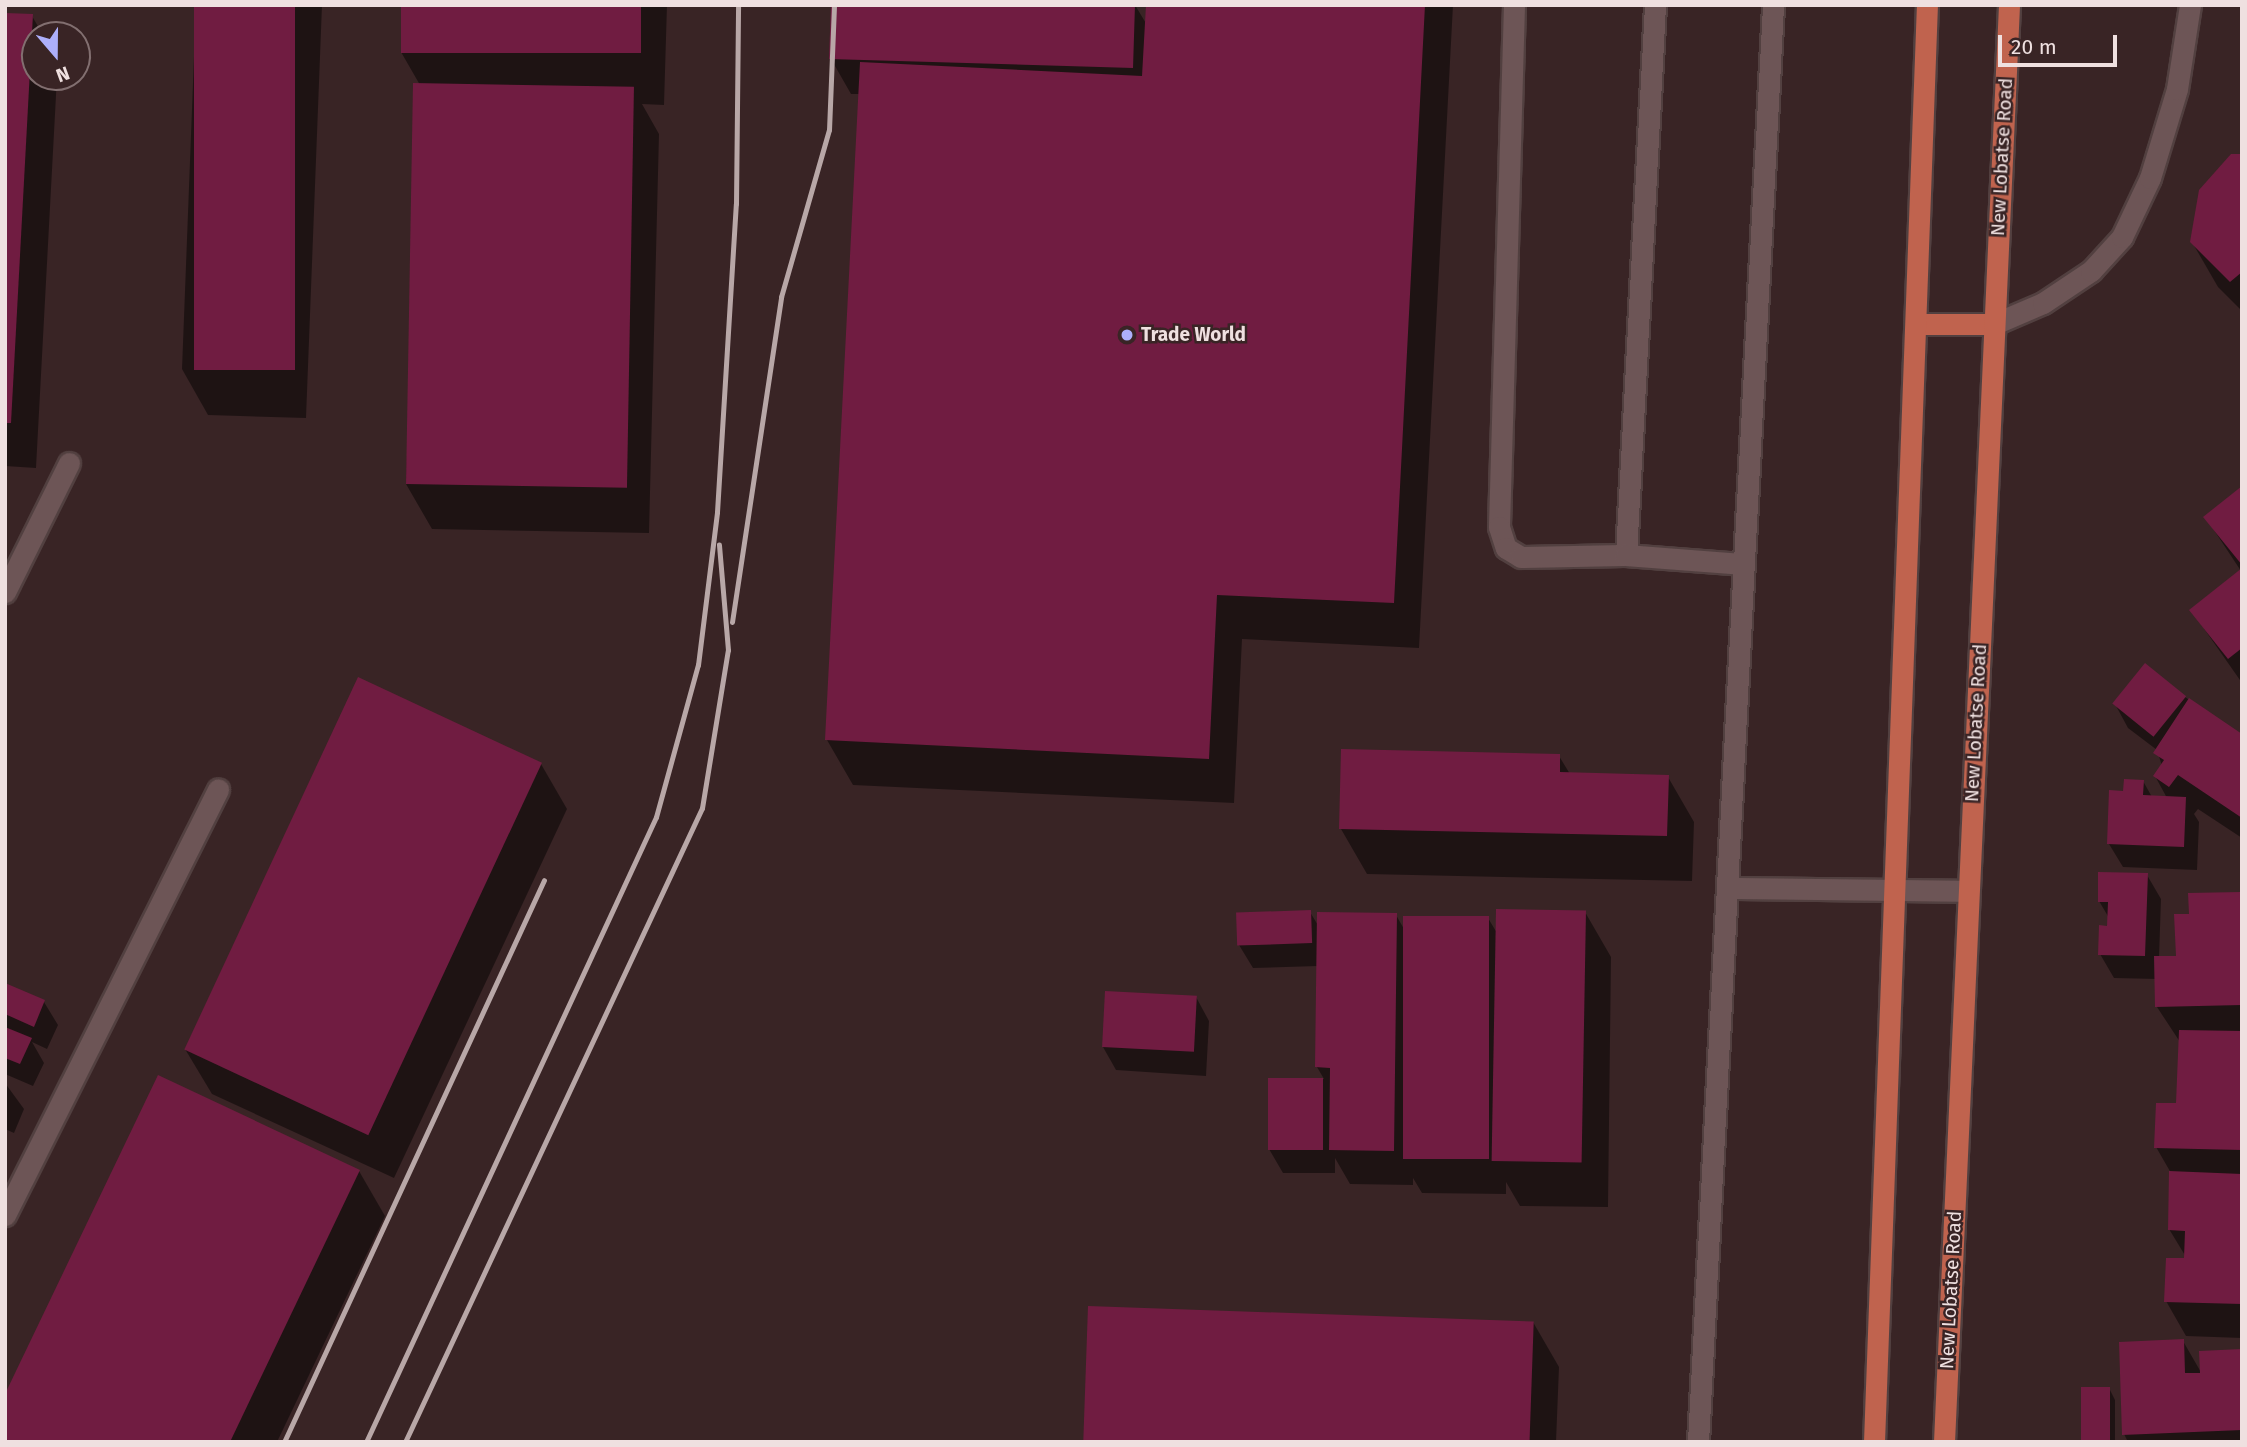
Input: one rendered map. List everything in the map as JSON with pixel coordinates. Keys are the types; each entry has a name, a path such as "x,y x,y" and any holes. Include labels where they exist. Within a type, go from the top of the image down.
{"main road":[{"path":"1874,1442 1927,5"},
{"name":"New Lobatse Road","path":"1944,1442 2009,5"},
{"path":"1916,324 1994,324"}],"street":[{"path":"1514,5 1499,527 1506,548 1521,557 1626,555 1744,564"},
{"path":"1626,555 1655,5"},
{"path":"1698,1442 1773,5"},
{"path":"1994,324 2043,303 2091,271 2122,237 2150,178 2177,89 2190,5"},
{"path":"5,592 69,463"},
{"path":"5,1215 218,789"},
{"path":"1727,888 1968,891"}],"building":[{"path":"194,5 295,5 295,370 194,370"},
{"path":"401,5 641,5 641,53 401,53"},
{"path":"831,5 1135,5 1133,68 829,59"},
{"name":"Trade World","path":"1146,5 1425,5 1394,603 1217,595 1209,759 825,740 860,62 1142,76"},
{"path":"5,13 33,14 33,21 21,21 21,91 29,91 11,423 5,423"},
{"path":"413,83 634,87 627,488 406,484"},
{"path":"2231,154 2242,154 2242,272 2230,282 2190,242 2199,190"},
{"path":"2242,486 2242,565 2203,517"},
{"path":"2242,568 2242,648 2228,659 2189,610"},
{"path":"2145,663 2186,696 2153,737 2112,703"},
{"path":"358,677 542,763 368,1135 184,1049"},
{"path":"2189,698 2242,734 2242,818 2178,775 2169,787 2153,776 2164,760 2153,753"},
{"path":"1341,749 1560,754 1560,772 1669,775 1667,836 1339,829"},
{"path":"2124,779 2144,780 2143,795 2186,797 2184,847 2107,844 2109,790 2123,791"},
{"path":"2098,872 2148,873 2145,956 2098,955 2099,925 2107,926 2108,902 2098,902"},
{"path":"2241,892 2242,1005 2155,1007 2154,956 2176,956 2174,914 2189,914 2188,893"},
{"path":"1496,909 1586,911 1582,1163 1492,1161"},
{"path":"1311,910 1312,943 1237,946 1236,913"},
{"path":"1317,912 1397,913 1394,1151 1329,1150 1330,1068 1315,1067"},
{"path":"1403,916 1489,916 1489,1159 1403,1159"},
{"path":"5,983 45,1000 34,1027 5,1014"},
{"path":"1105,991 1197,996 1194,1052 1102,1047"},
{"path":"5,1027 32,1038 20,1064 5,1058"},
{"path":"2179,1030 2242,1031 2242,1150 2154,1148 2156,1103 2176,1103"},
{"path":"158,1075 360,1170 230,1442 5,1442 5,1394"},
{"path":"1268,1078 1323,1078 1323,1150 1268,1150"},
{"path":"2169,1171 2242,1174 2242,1304 2164,1302 2166,1258 2184,1258 2185,1231 2168,1230"},
{"path":"1088,1306 1534,1322 1530,1442 1083,1442"},
{"path":"2184,1339 2185,1373 2200,1373 2199,1351 2242,1349 2242,1430 2122,1435 2119,1342"},
{"path":"2081,1387 2110,1387 2110,1440 2081,1440"}],"railway":[{"path":"366,1442 656,817 698,665 717,512 736,204 738,5"},
{"path":"732,622 781,297 829,130 834,5"},
{"path":"405,1442 702,808 728,650 719,544"},
{"path":"284,1442 544,880"}],"place":[{"name":"Trade World","path":"1127,335"}]}
